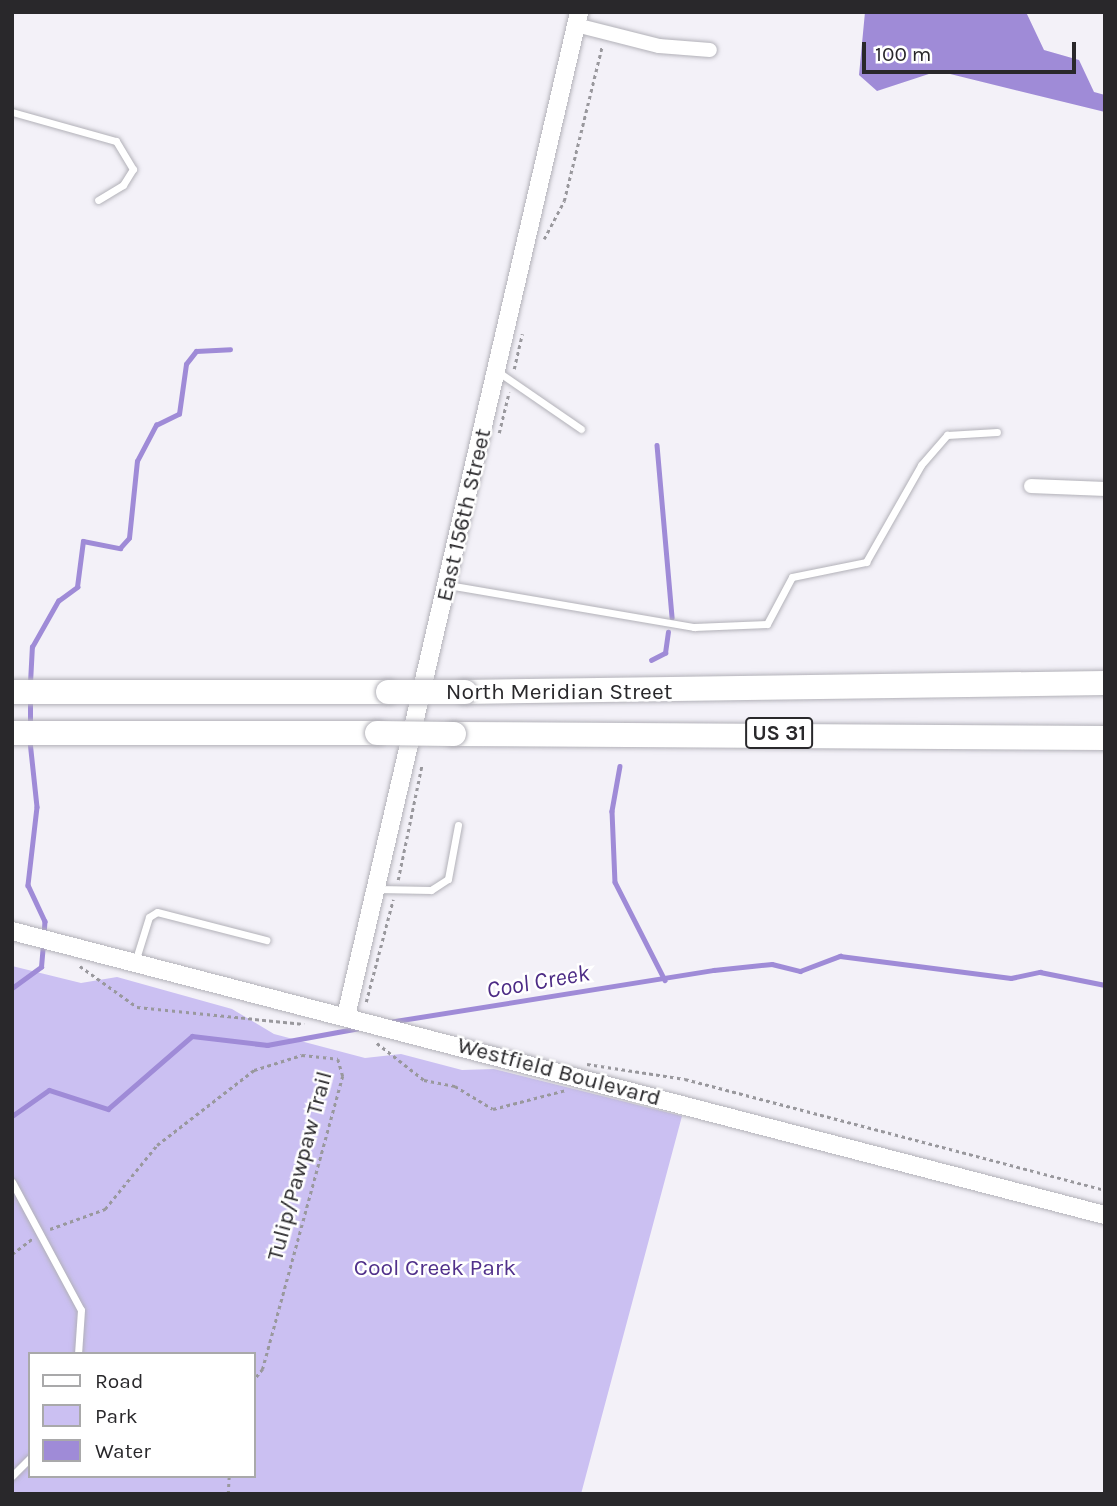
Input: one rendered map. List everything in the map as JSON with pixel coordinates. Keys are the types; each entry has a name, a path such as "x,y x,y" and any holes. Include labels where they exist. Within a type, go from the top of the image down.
{"highway":[{"path":"989,684 1105,674"},
{"name":"North Meridian Street","path":"12,692 465,692 1105,682"},
{"name":"North Meridian Street","path":"12,733 1105,738"}],"street":[{"path":"578,19 605,32 710,50"},
{"name":"East 156th Street","path":"357,1013 376,889 448,585 504,375 578,19"},
{"path":"1031,486 1105,489"},
{"name":"Westfield Boulevard","path":"12,931 357,1013 396,1029 1105,1215"}],"lane":[{"path":"12,112 116,141 133,169 123,186 98,200"},
{"path":"504,375 581,429"},
{"path":"448,585 694,627 767,624 792,577 866,562 921,465 947,435 997,432"},
{"path":"376,889 431,890 448,879 457,825"},
{"path":"135,962 149,917 157,912 266,940"},
{"path":"12,1182 81,1310 78,1352"},
{"path":"12,1476 28,1460"}],"path":[{"path":"542,243 564,201 605,32"},
{"path":"496,444 504,375 524,324"},
{"path":"357,1013 396,890 425,752"},
{"path":"74,964 97,974 137,1007 213,1010 240,1022 288,1024"},
{"name":"Tulip/Pawpaw Trail","path":"12,1254 40,1233 105,1209 157,1145 254,1070 302,1055 338,1059 343,1076 263,1369 256,1378"}],"green space":[{"name":"Cool Creek Park","path":"12,966 81,983 117,977 232,1009 274,1034 365,1058 401,1054 462,1070 494,1069 682,1116 581,1494 12,1494"}],"water":[{"path":"865,12 1026,12 1044,50 1079,60 1094,92 1105,95 1105,112 938,71 877,91 859,75"}],"waterway":[{"path":"30,683 32,647 58,601 77,587 83,541 120,548 129,538 137,461 156,425 179,414 186,364 196,351 230,349"},
{"path":"657,445 672,617"},
{"path":"651,660 665,653 668,632"},
{"path":"30,699 30,725"},
{"path":"30,741 37,807 28,885 45,921 44,936"},
{"path":"620,766 612,811 615,882 665,980"},
{"path":"12,988 41,967 43,945"},
{"name":"Cool Creek","path":"389,1022 714,970 772,964 800,971 840,956 1011,978 1040,972 1105,985"},
{"name":"Cool Creek","path":"12,1116 49,1090 108,1109 192,1036 267,1045 360,1028"}]}
